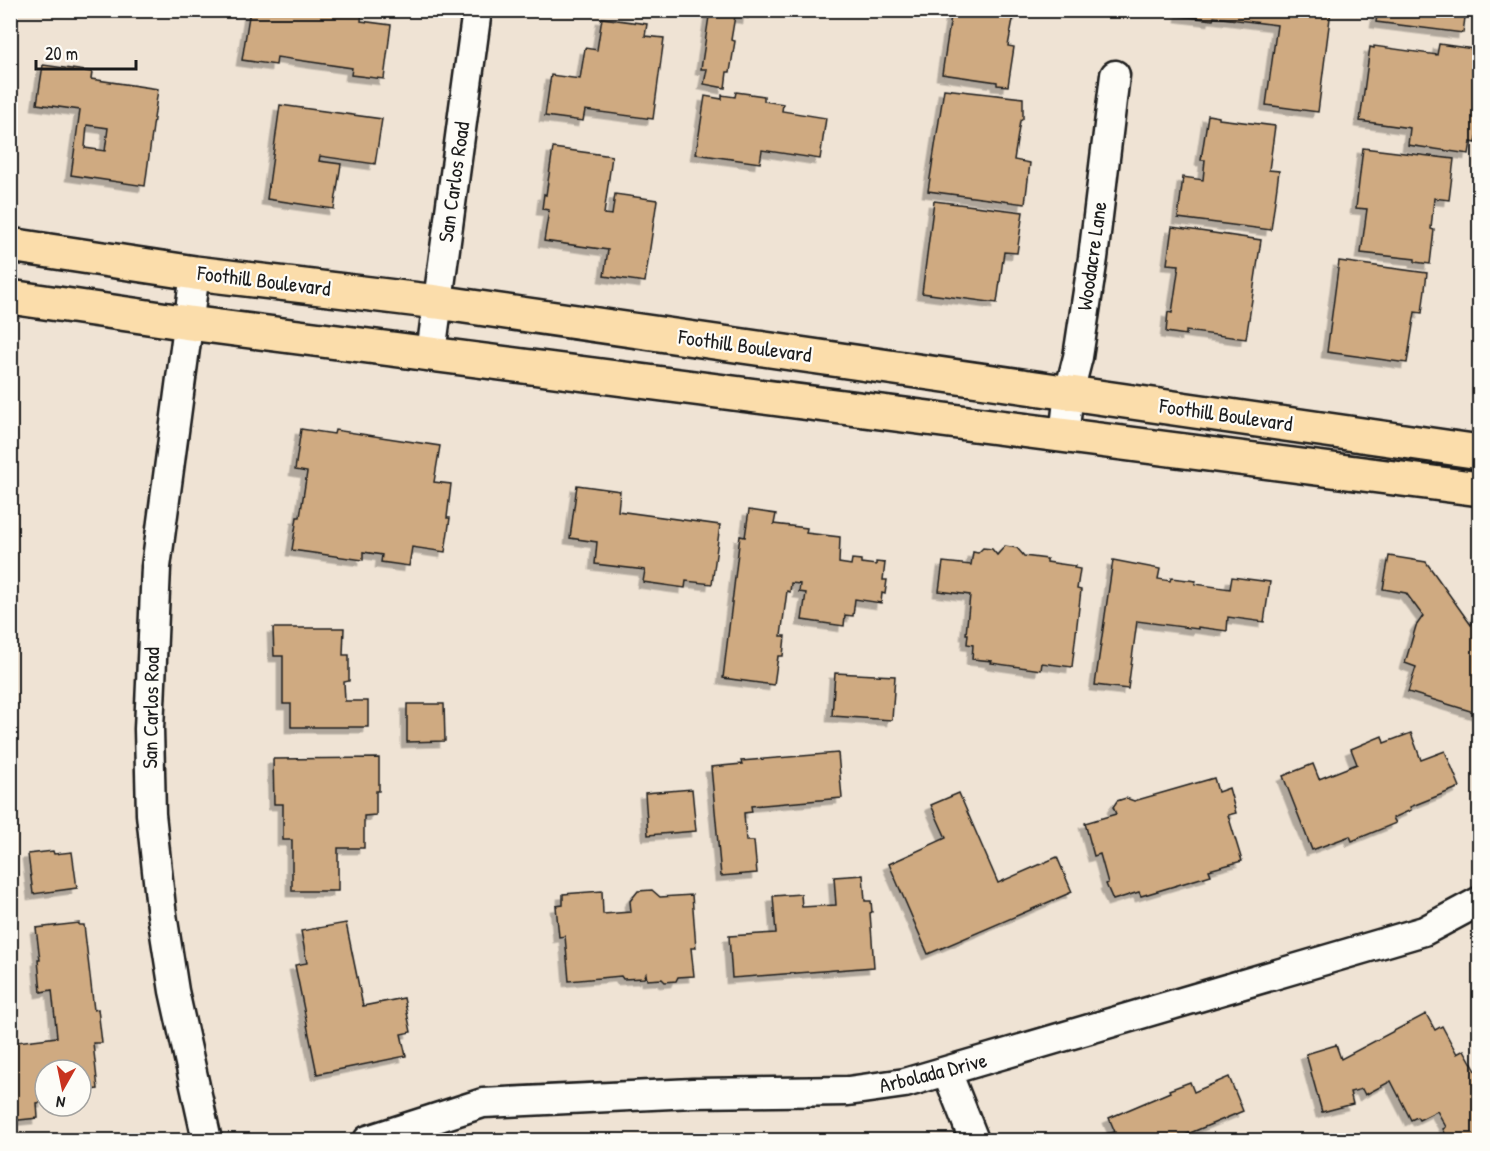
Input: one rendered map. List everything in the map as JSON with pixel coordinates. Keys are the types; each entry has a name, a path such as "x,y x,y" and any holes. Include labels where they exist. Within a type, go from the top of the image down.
{"main road":[{"name":"Foothill Boulevard","path":"10,245 195,273 437,302 1479,452"},
{"name":"Foothill Boulevard","path":"10,297 189,323 1064,436 1478,482"}],"street":[{"name":"San Carlos Road","path":"431,353 477,10"},
{"name":"Woodacre Lane","path":"1064,436 1069,392 1078,357 1094,258 1115,75"},
{"name":"San Carlos Road","path":"195,273 156,567 148,729 151,814 161,908 174,991 207,1140"},
{"name":"Arbolada Drive","path":"368,1140 483,1103 693,1093 848,1091 905,1083 1424,931 1479,901"},
{"path":"947,1072 974,1140"}],"building":[{"path":"250,10 362,10 361,21 391,25 384,79 351,75 352,68 277,57 276,65 242,60"},
{"path":"710,10 749,10 748,18 735,16 731,40 735,41 725,88 704,84 707,69 701,69"},
{"path":"952,10 1021,10 1020,15 1013,19 1008,46 1014,47 1008,86 997,85 997,82 942,74"},
{"path":"1182,10 1331,10 1318,112 1266,105 1277,25 1214,17 1213,20 1181,16"},
{"path":"1378,10 1466,10 1463,33 1376,22"},
{"path":"602,18 647,24 645,36 664,38 653,119 585,110 583,121 545,116 551,75 580,79 585,48 597,50"},
{"path":"1439,44 1480,50 1476,82 1480,82 1480,87 1476,110 1480,110 1480,118 1476,143 1471,142 1469,154 1408,145 1410,128 1360,121 1370,47 1437,55"},
{"path":"43,65 92,72 91,79 158,89 145,186 71,175 80,110 37,104","holes":["87,125 108,128 105,151 85,148"]},
{"path":"944,89 1023,98 1023,119 1020,121 1014,160 1030,163 1025,204 928,191"},
{"path":"736,92 764,96 764,101 783,104 782,111 826,118 820,159 762,150 760,163 696,154 705,96 722,99 722,95 735,97"},
{"path":"280,105 382,119 375,164 320,156 319,161 341,164 334,209 267,199"},
{"path":"1208,115 1219,117 1219,119 1275,126 1269,170 1279,171 1271,230 1178,218 1183,177 1203,180 1205,160 1201,160"},
{"path":"553,148 612,156 604,214 612,215 615,194 657,200 645,282 604,276 608,250 544,241 549,210 542,209"},
{"path":"1363,148 1454,159 1449,200 1434,198 1431,229 1434,230 1430,264 1415,262 1415,259 1361,253 1367,209 1356,208"},
{"path":"934,201 1023,212 1017,253 1004,252 997,303 922,293"},
{"path":"1172,227 1261,240 1246,339 1186,331 1186,335 1166,332 1168,312 1172,313 1179,265 1167,264"},
{"path":"1339,261 1427,273 1422,313 1415,312 1407,363 1327,352"},
{"path":"301,429 334,434 335,430 440,446 434,482 451,484 447,518 450,518 445,552 412,547 409,566 381,562 382,555 363,552 363,560 292,550 307,472 295,470"},
{"path":"577,485 620,491 618,511 720,525 712,584 686,581 685,588 643,582 645,570 595,564 597,542 570,538"},
{"path":"749,510 776,514 774,524 807,528 806,533 840,537 839,563 851,565 852,559 876,565 876,562 885,563 883,580 887,580 881,603 855,599 853,616 845,615 844,626 802,620 806,593 799,592 800,584 791,583 790,592 787,591 781,636 785,636 783,656 778,656 774,685 723,678 740,536 745,537"},
{"path":"1005,546 1017,548 1024,556 1047,559 1047,562 1075,566 1074,568 1080,569 1077,589 1081,590 1072,667 1042,663 1041,670 972,659 973,645 967,644 968,634 966,634 970,595 939,591 943,562 971,565 973,552 978,553 983,548 992,549 997,555"},
{"path":"1389,556 1426,562 1471,625 1480,607 1480,714 1408,692 1416,667 1405,663 1416,626 1423,616 1406,593 1383,589"},
{"path":"1113,560 1160,569 1158,579 1170,581 1171,578 1196,581 1195,584 1230,589 1232,577 1270,582 1264,622 1228,617 1227,631 1137,621 1128,689 1095,685"},
{"path":"273,628 344,628 343,655 349,655 349,681 344,682 345,701 368,701 368,727 291,727 291,704 283,704 283,656 274,656"},
{"path":"835,673 895,676 892,720 832,716"},
{"path":"407,704 444,704 445,741 407,742"},
{"path":"1411,733 1421,760 1445,751 1460,787 1410,807 1411,810 1393,818 1396,823 1352,841 1350,836 1312,850 1283,776 1313,764 1319,779 1357,764 1351,749 1382,736 1384,743"},
{"path":"838,753 842,798 751,806 752,812 744,813 746,841 754,841 757,873 721,876 711,767 742,764 741,761"},
{"path":"379,758 376,815 364,816 364,848 338,848 338,891 292,891 292,840 283,840 283,804 274,804 273,759"},
{"path":"1214,778 1218,792 1229,788 1236,813 1228,815 1242,861 1209,870 1211,875 1141,896 1139,892 1113,900 1106,884 1108,883 1100,854 1094,856 1085,823 1116,814 1113,807 1117,801 1126,798 1134,801"},
{"path":"692,789 696,831 648,835 645,793"},
{"path":"959,793 998,883 1057,857 1072,892 928,954 889,864 946,838 931,805"},
{"path":"53,851 54,854 72,852 77,888 33,894 28,854"},
{"path":"863,875 865,901 871,901 874,967 732,978 729,936 776,933 773,896 801,894 802,907 836,905 834,877"},
{"path":"652,890 660,897 692,895 696,948 691,948 694,976 678,977 676,981 665,982 662,979 647,980 646,974 644,978 623,979 621,976 569,981 565,936 559,937 556,906 563,905 563,894 602,891 603,914 631,912 630,901 638,891"},
{"path":"79,923 79,925 84,925 94,1010 98,1009 102,1043 93,1043 98,1089 93,1090 93,1058 33,1058 33,1118 38,1118 10,1121 10,986 17,1042 57,1037 52,990 41,992 36,928"},
{"path":"346,923 363,1006 404,998 411,1032 401,1034 406,1056 317,1074 295,965 307,963 301,931"},
{"path":"1426,1014 1435,1030 1442,1026 1457,1054 1464,1050 1480,1078 1480,1136 1472,1140 1452,1140 1451,1137 1448,1139 1443,1129 1446,1127 1437,1111 1419,1120 1417,1117 1411,1120 1391,1081 1365,1095 1362,1089 1350,1092 1353,1104 1322,1112 1306,1054 1336,1045 1341,1059"},
{"path":"1229,1077 1243,1111 1183,1136 1185,1140 1089,1140 1088,1137 1115,1132 1109,1118 1170,1092 1169,1090 1190,1082 1194,1092"}]}
